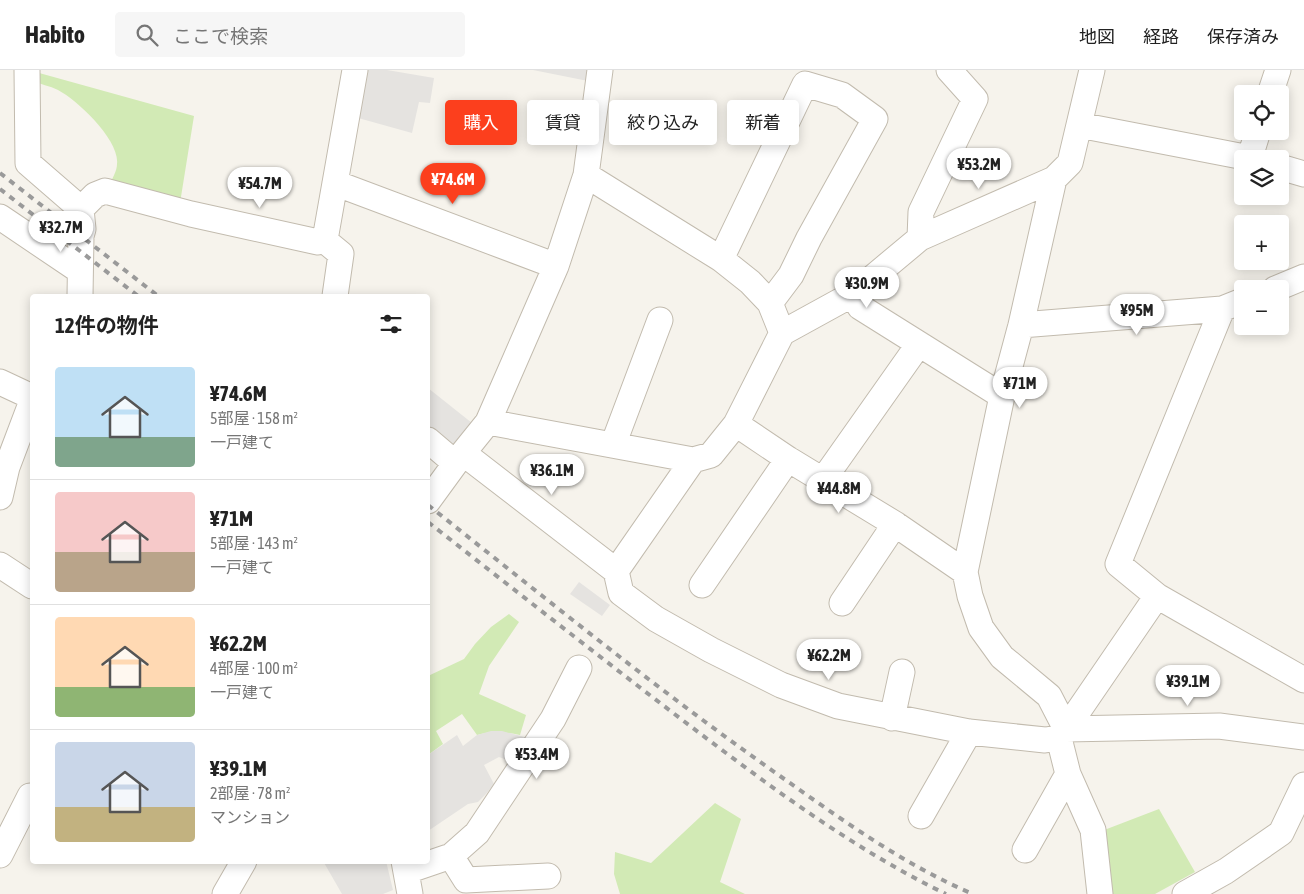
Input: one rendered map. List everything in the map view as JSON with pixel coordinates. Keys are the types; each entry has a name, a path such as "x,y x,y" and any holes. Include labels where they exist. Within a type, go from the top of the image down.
{"street":[{"path":"27,70 28,163 81,209 83,229 81,236 80,282"},
{"path":"324,240 355,70"},
{"path":"430,498 488,422 556,266 586,175 600,70"},
{"path":"920,238 921,212 975,99 949,70"},
{"path":"488,422 692,460 711,455 736,424 782,333 853,294 920,238 1054,179 1070,163 1092,70"},
{"path":"1273,85 1278,70"},
{"path":"721,259 805,84 842,95 875,119 809,238 792,275 770,303"},
{"path":"1079,125 1234,155"},
{"path":"1289,170 1304,174"},
{"path":"586,175 721,259 750,282 770,303 782,333"},
{"path":"1054,179 1021,325 1002,396 965,572 970,596 981,628 1002,657 1049,696 1062,734 1068,774 1093,830 1100,894"},
{"path":"335,183 556,266"},
{"path":"81,209 95,195 104,191 191,214 318,242 324,240"},
{"path":"2,223 97,294"},
{"path":"324,240 341,254 335,294"},
{"path":"1289,283 1304,277"},
{"path":"853,294 860,308 1002,396"},
{"path":"1021,325 1232,305 1118,564 1157,596 1304,680"},
{"path":"613,445 660,320"},
{"path":"823,480 919,344"},
{"path":"0,382 30,409"},
{"path":"0,497 3,465 30,412"},
{"path":"736,424 788,459 895,524 965,572"},
{"path":"430,441 459,458 616,571 621,593 656,619 711,650 790,688 838,706 969,732 1045,740 1062,734 1219,726 1304,736"},
{"path":"702,585 788,459"},
{"path":"616,571 692,460"},
{"path":"842,603 895,524"},
{"path":"0,565 30,585"},
{"path":"1062,734 1157,596"},
{"path":"407,876 451,856 478,833 553,720 579,668"},
{"path":"892,718 902,672"},
{"path":"922,816 969,732"},
{"path":"1025,850 1068,774"},
{"path":"1185,894 1226,871 1281,833 1304,785"},
{"path":"0,856 30,796"},
{"path":"451,856 466,880 548,876"},
{"path":"225,894 242,864"}],"green space":[{"path":"32,71 194,116 180,203 109,186 117,164 116,154 105,133 76,102 55,89 32,81"},
{"path":"509,614 519,622 489,666 479,694 526,715 520,735 498,732 477,735 462,714 436,731 443,744 430,754 430,675 464,659 491,627"},
{"path":"715,803 741,819 720,882 745,894 620,894 614,874 615,852 651,863"},
{"path":"1159,809 1195,872 1155,894 1106,894 1099,832"}],"shaded area":[{"path":"360,70 387,70 434,78 430,103 419,102 412,133 351,116"},
{"path":"533,70 590,70 588,81"},
{"path":"430,390 472,423 451,450 430,433"},
{"path":"579,582 610,605 602,616 570,594"},
{"path":"491,731 502,731 528,738 509,769 507,760 499,757 484,765 494,784 478,802 468,804 430,830 430,754 457,735 463,746 477,735"},
{"path":"325,864 387,864 393,890 383,894 342,894"}],"railway":[{"path":"0,173 155,294"},
{"path":"0,189 135,294"},
{"path":"430,507 558,609 735,744 850,825 922,869 973,894"},
{"path":"430,524 649,695 776,790 876,856 946,894"}]}
